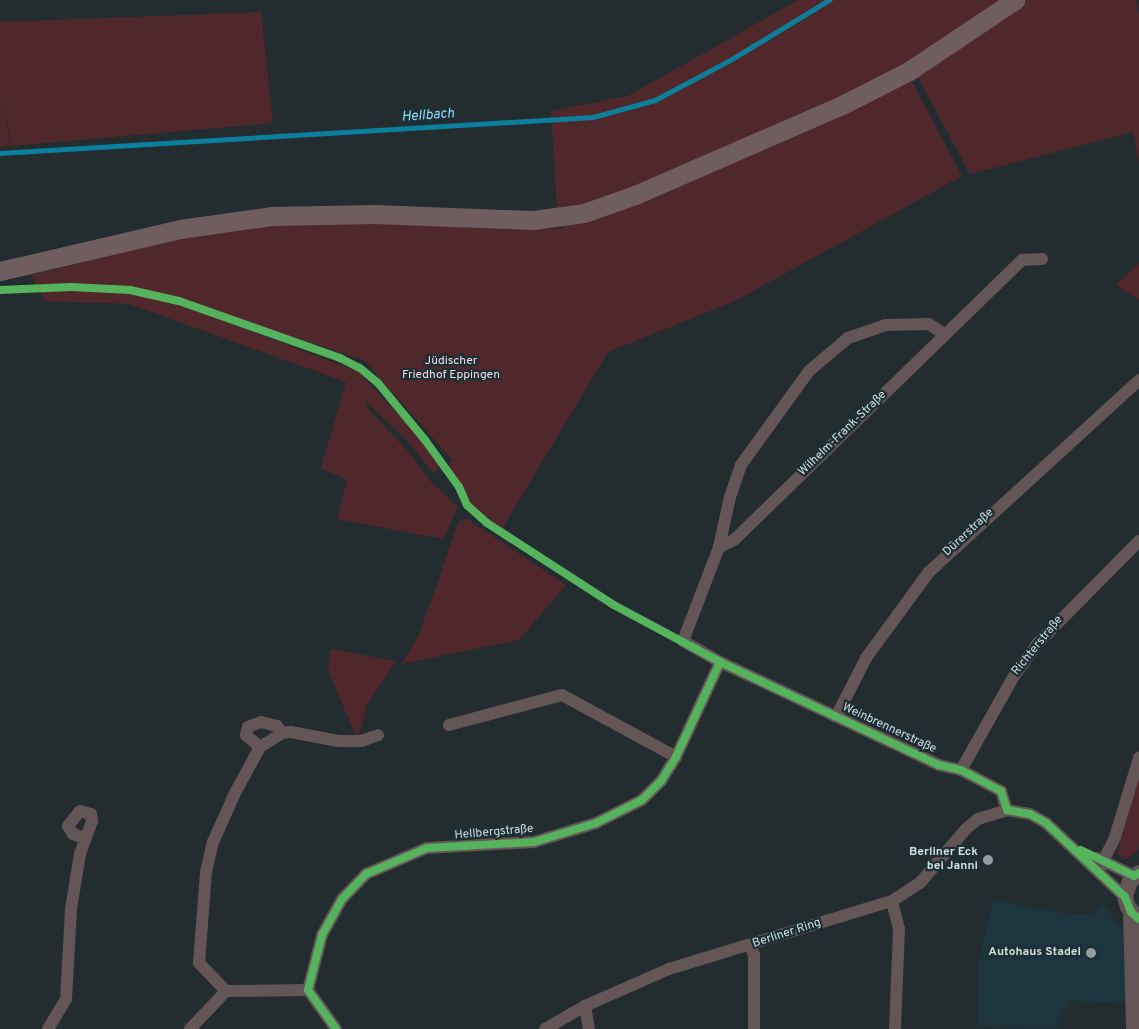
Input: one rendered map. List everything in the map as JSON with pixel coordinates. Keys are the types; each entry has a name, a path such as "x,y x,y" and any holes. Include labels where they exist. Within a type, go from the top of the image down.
{"main road":[{"path":"0,271 180,229 271,216 374,214 533,220 584,213 635,195 842,105 909,71 1015,0"}],"street":[{"name":"Wilhelm-Frank-Straße","path":"719,547 734,540 1022,260 1042,259"},
{"path":"719,547 730,497 741,465 809,371 848,338 886,325 929,324 944,334"},
{"name":"Dürerstraße","path":"836,717 866,658 929,572 1139,380"},
{"name":"Richterstraße","path":"961,770 1014,676 1038,643 1139,540"},
{"name":"Weinbrennerstraße","path":"719,547 683,641 720,662 939,765 961,770 1001,791 1007,810"},
{"name":"Hellbergstraße","path":"308,990 322,935 342,900 366,874 427,848 534,842 596,823 642,800 661,781 676,757 720,662"},
{"path":"449,725 562,695 676,757"},
{"path":"260,747 246,735 248,727 261,722 277,726 282,733"},
{"path":"226,991 199,963 206,872 213,842 235,793 260,747 282,733 291,732 338,741 361,741 378,736"},
{"path":"1100,866 1115,836 1139,758"},
{"path":"1007,810 1030,814 1046,822 1072,846 1100,866 1132,909"},
{"name":"Berliner Ring","path":"545,1029 585,1006 669,969 751,946 892,901 920,882 972,824 991,814 1007,810"},
{"path":"48,1029 66,999 71,909 84,838"},
{"path":"1100,866 1136,875 1132,909 1134,1029"},
{"path":"892,901 899,929 895,1029"},
{"path":"751,946 754,955 754,1029"},
{"path":"190,1029 226,991 308,990 336,1029"},
{"path":"1134,1029 1139,993"},
{"path":"585,1006 589,1029"}],"shaded area":[{"path":"993,900 1069,914 1093,914 1104,904 1124,934 1127,1003 1070,1001 1068,1010 1061,1010 1059,1029 977,1026 979,960"}],"green space":[{"name":"Jüdischer Friedhof Eppingen","path":"798,0 1005,0 911,80 962,176 735,301 608,352 501,530 473,505 449,465 453,461 364,360 186,302 183,306 357,371 411,428 439,466 434,474 405,438 364,400 369,410 407,450 432,483 458,507 443,539 337,519 347,480 321,468 346,382 129,304 45,301 31,275 178,239 238,229 292,224 397,223 504,230 563,228 563,210 557,211 551,111 628,96"},
{"path":"1028,0 1136,0 1139,17 1139,162 1133,132 970,174 917,76"},
{"path":"261,12 273,123 11,146 1,83 10,146 0,147 0,22"},
{"path":"1139,263 1139,300 1116,285"},
{"path":"466,518 566,585 519,640 401,664 419,635 458,523"},
{"path":"331,649 396,661 367,705 359,735 355,734 328,670"},
{"path":"1139,776 1139,845 1138,850 1127,859 1117,854"}],"waterway":[{"name":"Hellbach","path":"0,153 593,117 655,100 732,59 829,0"}],"cycle path":[{"path":"0,290 71,287 130,290 179,301 340,358 360,368 378,383 425,440 459,487 467,505 487,523 612,604 720,662 939,765 961,770 1001,791 1007,810 1030,814 1046,823 1125,897 1131,912 1139,919"},
{"path":"336,1029 308,990 322,935 342,899 366,874 427,848 534,842 596,823 642,800 661,781 676,757 720,662"},
{"path":"1081,850 1134,876 1139,873"}],"place":[{"name":"Berliner Eck bei Janni","path":"988,860"},
{"name":"Autohaus Stadel","path":"1091,953"}]}
